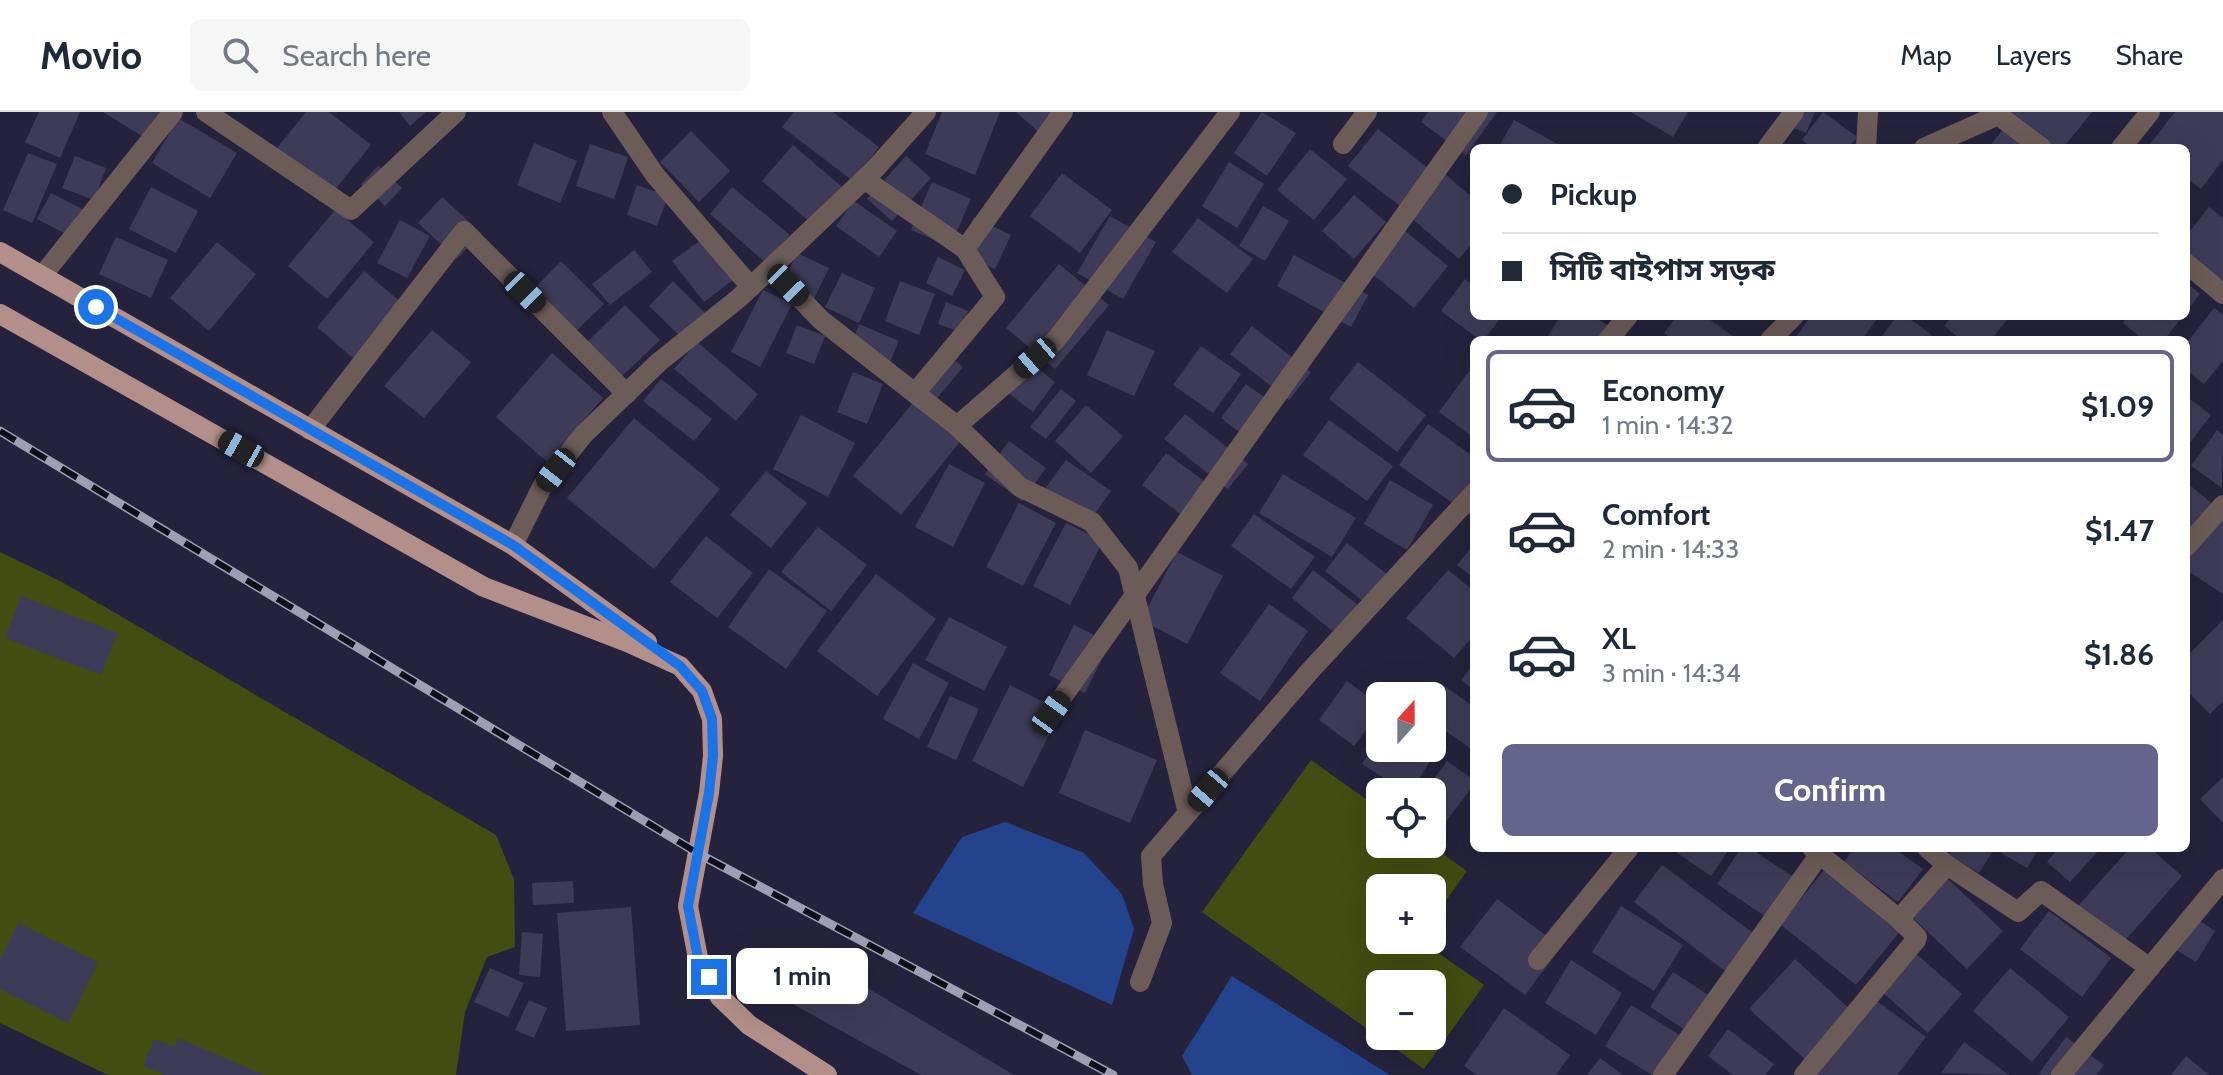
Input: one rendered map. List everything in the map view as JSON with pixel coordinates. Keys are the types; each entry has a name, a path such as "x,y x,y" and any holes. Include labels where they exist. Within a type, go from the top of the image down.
{"main road":[{"path":"0,252 513,545 680,666 702,691 712,719 713,756 709,793 688,906 698,958 720,997 749,1025 827,1075"},
{"path":"0,314 484,587 627,642 680,666"}],"street":[{"path":"42,276 173,112"},
{"path":"206,112 351,210 456,112"},
{"path":"612,112 655,175 751,287"},
{"path":"513,545 542,487 583,435 659,362 751,287 864,179 926,112"},
{"path":"965,249 1063,112"},
{"path":"957,426 1055,341 1230,112"},
{"path":"1343,144 1367,112"},
{"path":"1051,713 1478,112"},
{"path":"1866,144 1868,112"},
{"path":"2124,144 2150,112"},
{"path":"1770,144 1791,113"},
{"path":"1933,144 1998,115 2037,144"},
{"path":"864,179 965,249 995,297 915,393"},
{"path":"310,430 464,231 627,394"},
{"path":"2190,266 2223,294"},
{"path":"771,268 821,320 957,426 1020,487 1092,522 1128,568 1188,813"},
{"path":"1611,336 1625,320"},
{"path":"1775,336 1790,320"},
{"path":"1140,982 1162,923 1153,884 1151,856 1309,672 1470,497"},
{"path":"2190,542 2223,505"},
{"path":"1538,960 1626,852"},
{"path":"1663,1075 1818,852"},
{"path":"1804,1075 1917,937 1821,852"},
{"path":"1932,852 2018,912 2041,891 2150,968"},
{"path":"1899,919 1947,865"},
{"path":"2061,1075 2223,879"}],"green space":[{"path":"0,552 62,582 496,835 514,879 515,947 487,957 465,1012 456,1075 108,1075 0,1023"},
{"path":"1311,760 1366,799 1366,858 1446,856 1467,871 1446,900 1446,874 1366,874 1366,954 1440,954 1484,985 1446,1038 1446,970 1366,970 1366,1028 1202,912"},
{"path":"1397,1050 1438,1050 1424,1069"}],"water":[{"path":"1005,822 1084,853 1122,894 1134,929 1112,1005 913,913 962,837"},
{"path":"1232,976 1390,1075 1192,1075 1182,1056"}],"building":[{"path":"39,112 80,112 60,158 25,142"},
{"path":"103,112 161,112 145,138"},
{"path":"306,112 329,112 371,145 325,202 269,158"},
{"path":"399,112 426,112 410,126"},
{"path":"794,112 833,112 879,147 853,181 782,127"},
{"path":"942,112 1000,112 975,175 925,154"},
{"path":"1016,112 1063,112 1042,135"},
{"path":"1262,112 1296,133 1267,176 1234,153"},
{"path":"1428,112 1497,112 1474,144 1470,144 1466,155 1421,122"},
{"path":"1631,112 1688,112 1673,137"},
{"path":"1786,112 1815,112 1806,133 1781,123"},
{"path":"1823,112 1857,137 1851,144 1807,144 1802,140"},
{"path":"2011,112 2092,112 2066,144 2050,144"},
{"path":"2175,112 2223,112 2223,160 2201,189 2190,181 2190,144 2150,144"},
{"path":"178,118 237,153 210,198 152,163"},
{"path":"1514,120 1558,144 1500,144"},
{"path":"2005,127 2025,144 1991,144"},
{"path":"1378,129 1429,169 1400,206 1348,166"},
{"path":"691,131 730,171 699,202 660,162"},
{"path":"534,143 577,161 560,203 517,185"},
{"path":"590,144 628,157 614,199 576,186"},
{"path":"793,145 842,187 811,223 762,181"},
{"path":"1310,149 1347,179 1314,220 1277,190"},
{"path":"28,153 57,164 32,223 3,210"},
{"path":"75,156 106,168 94,200 62,188"},
{"path":"906,156 931,178 892,221 867,199"},
{"path":"1229,162 1264,184 1237,228 1202,206"},
{"path":"378,166 402,188 385,206 361,184"},
{"path":"1062,173 1112,210 1080,253 1030,216"},
{"path":"1445,174 1470,196 1470,246 1459,259 1409,216"},
{"path":"932,182 971,199 950,247 911,230"},
{"path":"637,185 668,196 657,226 627,215"},
{"path":"151,187 198,211 176,253 129,229"},
{"path":"732,187 790,235 766,263 710,214"},
{"path":"51,193 84,210 70,236 37,219"},
{"path":"1354,195 1386,222 1354,259 1322,231"},
{"path":"442,197 481,233 457,259 418,223"},
{"path":"854,201 897,231 879,257 836,226"},
{"path":"1263,206 1289,221 1265,261 1239,246"},
{"path":"2209,207 2223,218 2223,295 2190,267 2190,231"},
{"path":"335,210 374,242 327,299 288,266"},
{"path":"1110,216 1156,242 1123,299 1077,273"},
{"path":"974,217 1011,235 995,269 958,252"},
{"path":"1198,218 1253,259 1227,293 1172,252"},
{"path":"400,220 430,236 407,278 377,263"},
{"path":"1393,221 1448,266 1414,308 1359,263"},
{"path":"116,237 168,260 151,298 99,274"},
{"path":"702,239 733,280 704,302 672,261"},
{"path":"217,242 256,274 209,331 170,298"},
{"path":"634,250 652,272 610,305 592,284"},
{"path":"797,253 829,268 811,305 779,290"},
{"path":"1294,255 1368,295 1351,327 1277,286"},
{"path":"938,257 965,270 952,296 926,283"},
{"path":"561,261 604,304 570,337 528,295"},
{"path":"1059,264 1109,305 1055,369 1006,328"},
{"path":"364,271 403,304 355,360 317,327"},
{"path":"842,273 875,288 859,323 825,307"},
{"path":"1465,279 1470,283 1470,320 1499,320 1487,336 1475,336 1441,311"},
{"path":"673,281 706,314 682,338 649,306"},
{"path":"900,281 935,294 919,335 885,321"},
{"path":"2190,285 2200,294 2190,307"},
{"path":"763,290 792,304 760,367 731,352"},
{"path":"946,302 968,311 960,332 938,324"},
{"path":"625,305 660,340 616,382 582,347"},
{"path":"2214,308 2223,315 2223,361 2204,384 2190,373 2190,339"},
{"path":"1558,320 1599,320 1624,336 1548,336"},
{"path":"1674,320 1710,320 1732,336 1668,336 1664,333"},
{"path":"1808,320 1876,320 1865,336 1797,336"},
{"path":"1894,320 1911,320 1932,335 1931,336 1882,336"},
{"path":"1949,320 2007,320 1994,336 1957,336 1944,326"},
{"path":"2125,320 2180,320 2167,336 2139,336 2123,323"},
{"path":"859,324 899,341 889,364 850,348"},
{"path":"797,325 825,336 814,364 786,353"},
{"path":"1252,326 1311,372 1289,400 1230,354"},
{"path":"432,330 471,362 424,418 384,386"},
{"path":"1107,330 1155,351 1134,396 1087,375"},
{"path":"697,342 758,394 736,421 674,369"},
{"path":"1201,346 1241,374 1213,413 1173,385"},
{"path":"943,351 963,367 934,402 914,386"},
{"path":"552,353 603,398 547,462 496,417"},
{"path":"1030,362 1055,382 1033,412 1007,392"},
{"path":"1358,362 1426,415 1397,452 1329,399"},
{"path":"1469,371 1470,372 1470,435 1439,412"},
{"path":"853,372 883,384 867,424 837,412"},
{"path":"661,379 712,419 694,441 643,401"},
{"path":"1246,384 1278,407 1252,442 1221,418"},
{"path":"1061,389 1076,401 1046,439 1030,427"},
{"path":"2190,399 2211,415 2190,443"},
{"path":"915,400 963,438 901,515 853,476"},
{"path":"1086,405 1123,436 1091,473 1055,441"},
{"path":"1185,414 1248,464 1228,489 1164,439"},
{"path":"801,415 855,443 828,497 773,469"},
{"path":"634,418 720,489 654,569 567,498"},
{"path":"1329,420 1393,466 1367,501 1303,455"},
{"path":"1428,424 1470,454 1470,516 1399,465"},
{"path":"2217,430 2223,435 2222,488 2191,466"},
{"path":"1009,441 1046,468 1022,501 985,474"},
{"path":"1166,453 1219,492 1195,525 1142,485"},
{"path":"1066,460 1111,491 1086,526 1041,494"},
{"path":"949,464 985,483 953,547 915,527"},
{"path":"766,471 807,503 771,548 730,515"},
{"path":"1283,474 1356,518 1332,557 1259,513"},
{"path":"1390,480 1433,505 1407,550 1364,524"},
{"path":"2190,485 2215,506 2190,536"},
{"path":"1019,503 1056,523 1023,586 986,567"},
{"path":"1254,514 1315,557 1291,589 1231,546"},
{"path":"2213,515 2223,521 2223,594 2190,573 2190,550"},
{"path":"1066,523 1103,541 1070,605 1033,586"},
{"path":"818,527 867,565 831,611 781,572"},
{"path":"706,536 753,573 717,618 670,582"},
{"path":"1347,543 1397,582 1374,610 1325,571"},
{"path":"1470,549 1470,575 1457,565"},
{"path":"1177,552 1223,576 1187,644 1141,620"},
{"path":"769,569 827,611 786,669 728,627"},
{"path":"1313,570 1363,609 1341,638 1292,598"},
{"path":"1448,570 1470,588 1470,640 1454,658 1406,618"},
{"path":"876,574 936,619 877,696 817,651"},
{"path":"21,596 117,633 101,675 5,638"},
{"path":"1269,604 1308,631 1260,701 1220,673"},
{"path":"949,617 1007,647 984,691 925,660"},
{"path":"2223,620 2223,701 2210,714 2190,694 2190,653"},
{"path":"1074,625 1110,643 1085,693 1049,675"},
{"path":"913,663 949,683 919,739 883,719"},
{"path":"1470,668 1470,687 1461,680"},
{"path":"1347,681 1366,695 1366,730 1354,746 1319,720"},
{"path":"1010,685 1061,711 1023,787 972,761"},
{"path":"1446,687 1470,704 1470,748 1446,731"},
{"path":"950,696 979,709 956,760 927,747"},
{"path":"1085,730 1157,760 1130,823 1059,793"},
{"path":"1366,758 1366,762 1430,762 1420,778 1384,778 1362,764"},
{"path":"1447,761 1470,777 1470,790 1446,821 1446,778 1434,778"},
{"path":"2223,777 2223,823 2200,799"},
{"path":"1676,852 1727,852 1711,876"},
{"path":"1738,852 1756,852 1799,881 1772,921 1717,884"},
{"path":"1851,852 1900,852 1923,869 1898,902 1844,862"},
{"path":"1951,852 1992,852 1979,873 1949,855"},
{"path":"2002,852 2037,852 2027,868"},
{"path":"2056,852 2097,852 2070,882 2047,862"},
{"path":"2126,852 2155,852 2182,876 2122,944 2078,906"},
{"path":"1662,865 1753,933 1725,971 1634,902"},
{"path":"1826,868 1902,929 1856,985 1780,924"},
{"path":"1948,879 2003,931 1967,969 1912,917"},
{"path":"573,881 574,903 533,905 532,883"},
{"path":"1497,899 1561,947 1525,995 1460,947"},
{"path":"1621,906 1683,945 1654,991 1592,952"},
{"path":"631,907 640,1025 566,1031 557,913"},
{"path":"2049,911 2111,958 2082,997 2020,949"},
{"path":"2191,915 2215,931 2196,962 2171,947"},
{"path":"18,923 98,962 68,1023 0,989 0,959"},
{"path":"522,932 543,934 540,977 519,975"},
{"path":"1913,951 1962,994 1928,1033 1879,989"},
{"path":"812,955 1014,1075 921,1075 791,1003"},
{"path":"1795,959 1852,1011 1807,1061 1749,1009"},
{"path":"1571,960 1622,993 1596,1035 1545,1003"},
{"path":"490,968 524,983 508,1017 474,1002"},
{"path":"2010,968 2069,1017 2032,1062 1973,1011"},
{"path":"1673,972 1719,1002 1696,1037 1650,1007"},
{"path":"1874,999 1926,1037 1897,1075 1817,1075"},
{"path":"529,1000 547,1008 534,1038 515,1030"},
{"path":"1631,1005 1683,1037 1659,1075 1652,1075 1605,1046"},
{"path":"1504,1008 1570,1055 1556,1075 1477,1075 1464,1066"},
{"path":"1728,1029 1774,1064 1765,1075 1733,1075 1708,1056"},
{"path":"2066,1037 2104,1065 2096,1075 2039,1073"},
{"path":"178,1038 264,1075 164,1075 143,1066 154,1039 175,1047"},
{"path":"1964,1042 2009,1075 1941,1073"},
{"path":"2186,1056 2209,1075 2171,1075"},
{"path":"1600,1058 1623,1075 1587,1075"}],"railway":[{"path":"0,431 699,854 1113,1075"}],"route":[{"path":"96,307 513,545 680,666 702,691 712,719 713,756 709,793 688,906 698,958 709,977"}]}
